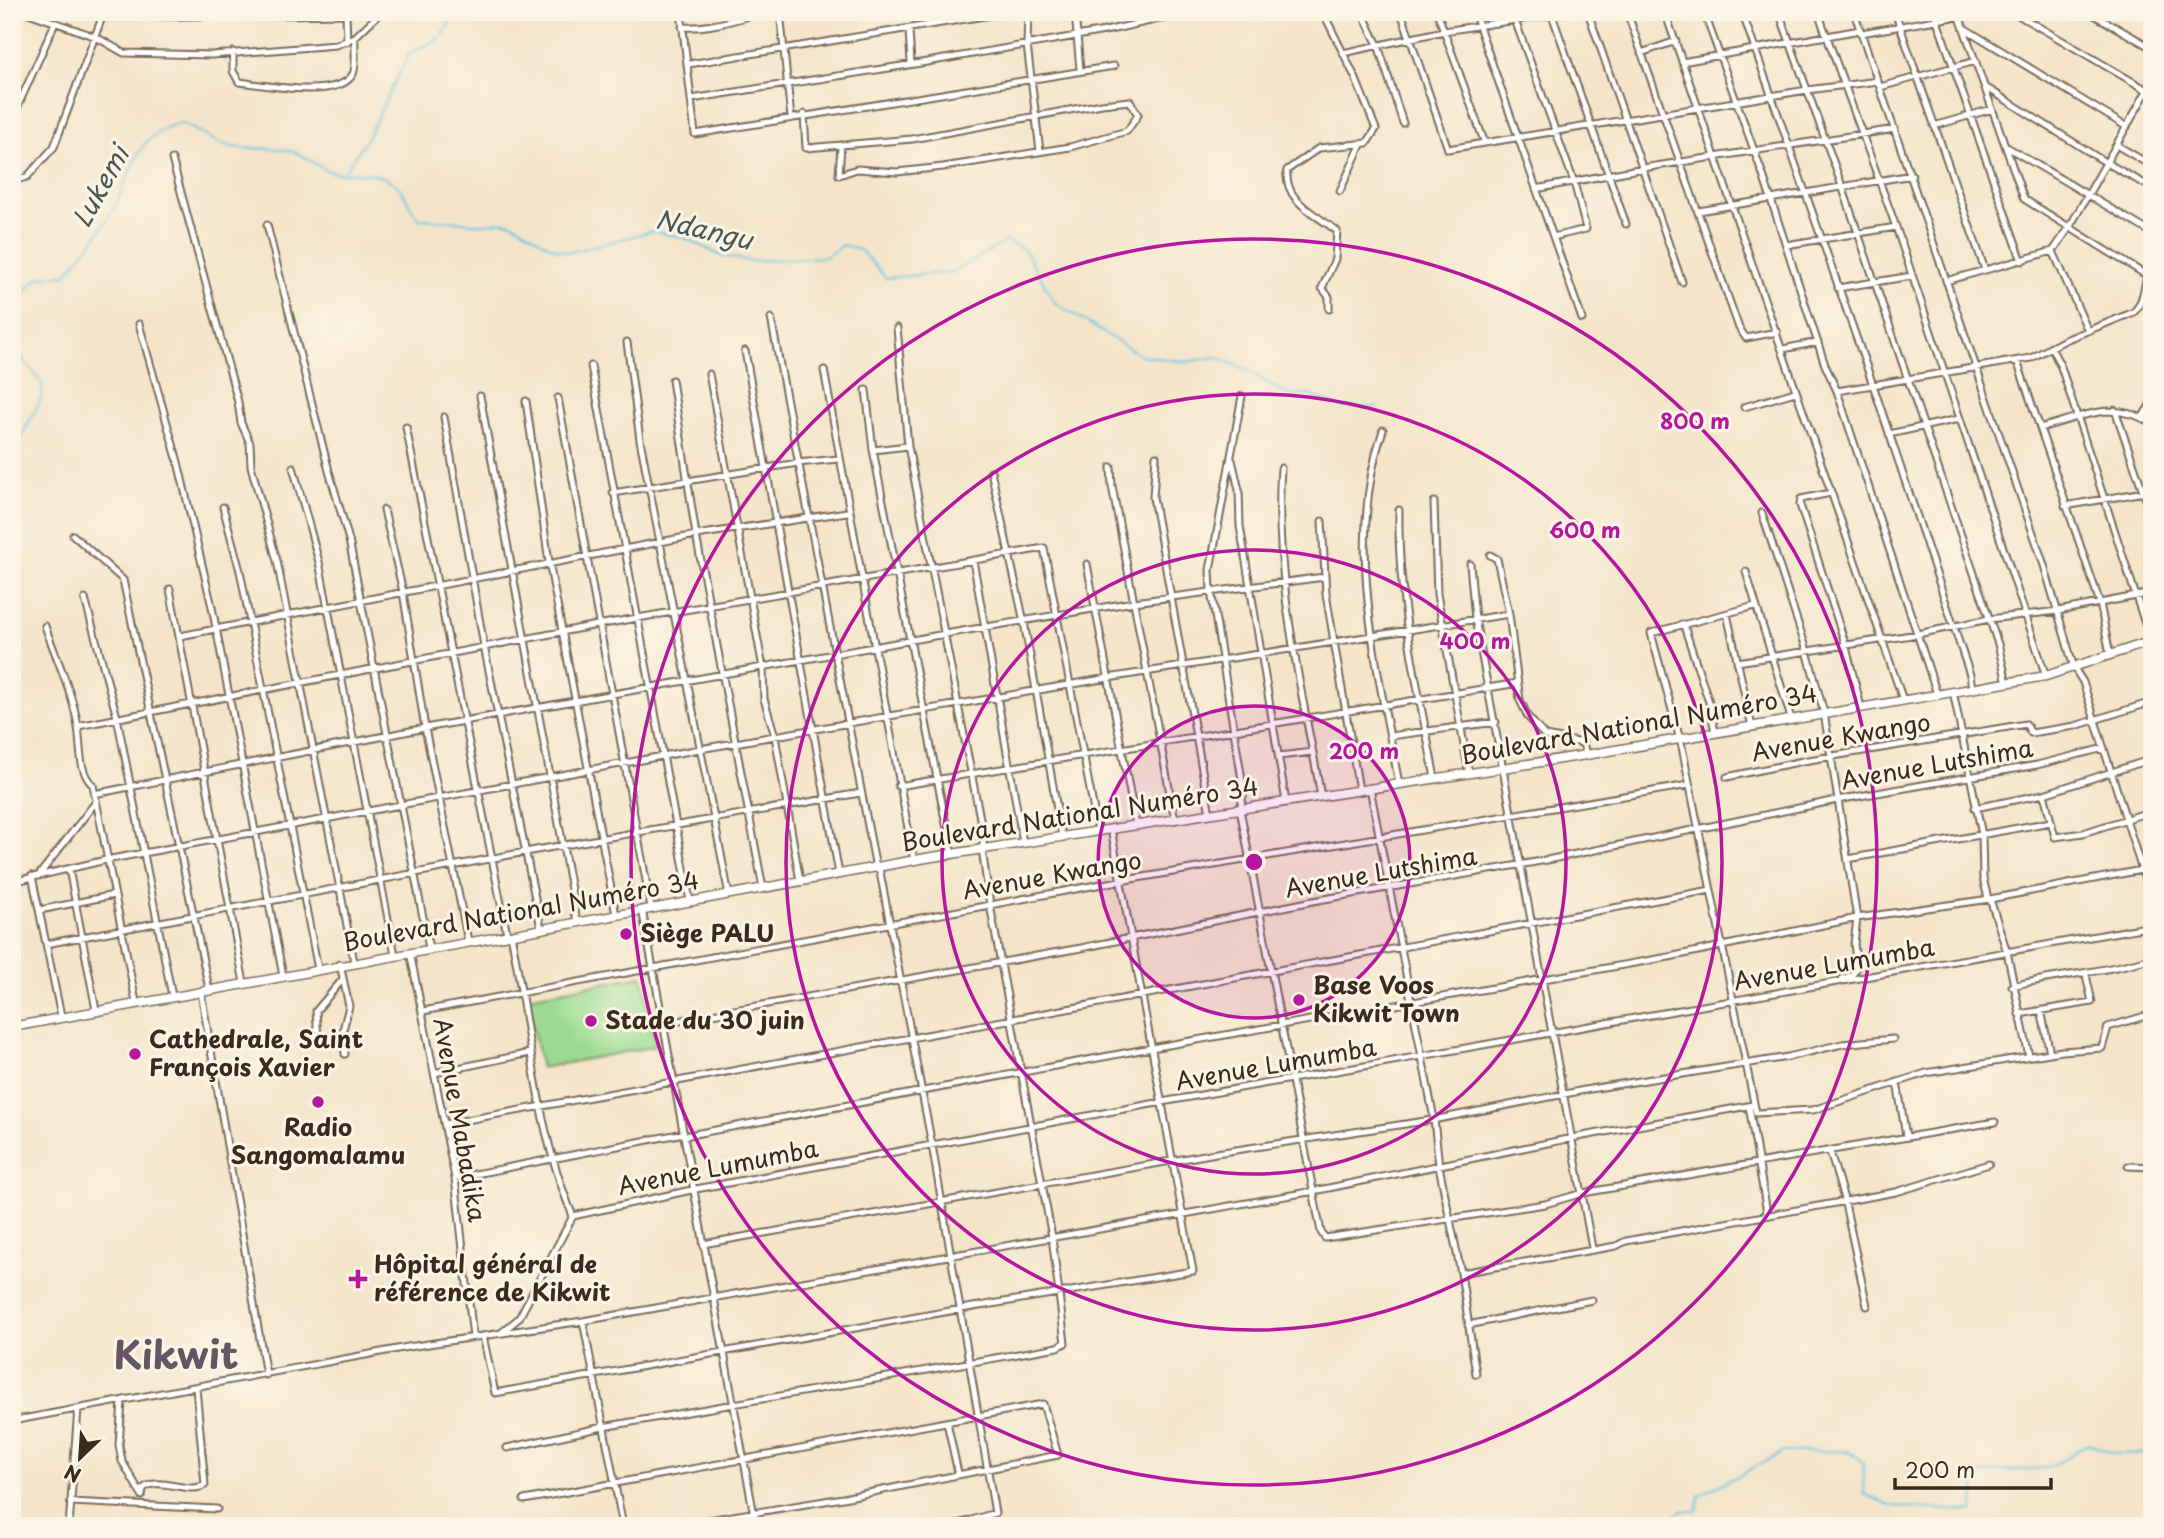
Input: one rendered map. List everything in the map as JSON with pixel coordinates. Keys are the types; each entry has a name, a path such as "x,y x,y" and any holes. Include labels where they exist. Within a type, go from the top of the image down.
{"main road":[{"name":"Boulevard National Numéro 34","path":"12,1027 340,964 877,867 1586,755 2046,676 2151,641"}],"street":[{"path":"26,12 96,37 124,53 185,55 347,42 381,12"},
{"path":"681,12 695,134 804,114 898,103 1114,66"},
{"path":"682,27 708,26 754,15 768,16 781,12 791,118"},
{"path":"689,64 1009,12"},
{"path":"1028,12 1027,45 1040,152"},
{"path":"1075,12 1080,70"},
{"path":"691,99 1027,45 1159,19 1216,12"},
{"path":"1323,12 1376,129 1372,140 1361,145 1319,148 1287,170 1286,181 1292,194 1317,219 1337,231 1335,259 1322,288 1329,297 1329,309"},
{"path":"1362,12 1378,45 1403,123"},
{"path":"1401,12 1448,149 1484,141 1555,134 1807,90 1879,84 1976,61"},
{"path":"1437,12 1484,141"},
{"path":"1474,12 1582,319"},
{"path":"1513,12 1574,182 1586,229 1552,237"},
{"path":"1343,53 1410,37 1568,12"},
{"path":"1588,12 1682,282"},
{"path":"1627,12 1743,337 1751,338 1777,332"},
{"path":"1665,12 1734,205 1783,349 1795,393 1903,700"},
{"path":"1704,12 1837,391 1937,694"},
{"path":"1742,12 1873,385 1954,626 1972,688"},
{"path":"1779,12 1908,380 1989,619 2007,683"},
{"path":"1818,12 1896,227 2046,676"},
{"path":"1854,12 1912,176 2074,668 2083,682 2152,902"},
{"path":"1895,12 1985,270"},
{"path":"1934,12 2022,261"},
{"path":"2013,12 2147,90"},
{"path":"2089,12 2152,48"},
{"path":"12,181 27,177 54,147 104,15 346,14 347,42"},
{"path":"1552,14 1626,223"},
{"path":"1682,62 1937,21 1959,14 2024,199 2146,275"},
{"path":"12,120 55,23"},
{"path":"1964,28 2127,127"},
{"path":"909,29 911,64"},
{"path":"233,52 233,71 239,82 324,89 346,83 353,74 355,37"},
{"path":"1641,53 1676,41"},
{"path":"1946,281 2053,251 2069,228 2105,162 2118,146 2152,82"},
{"path":"1986,87 2105,162 2152,188"},
{"path":"804,114 806,148 841,145 912,139 1126,101 1134,103 1138,115 1127,131 1070,147 914,170 857,169 839,175 841,145"},
{"path":"1934,126 1993,109"},
{"path":"1536,189 1643,168 1895,129"},
{"path":"1340,191 1361,145"},
{"path":"2007,146 2152,233"},
{"path":"2118,146 2152,166"},
{"path":"172,159 239,402 241,422 250,443 251,466 277,561 342,888 354,962"},
{"path":"1699,211 1912,176"},
{"path":"267,225 349,540 429,948"},
{"path":"1786,245 1896,227"},
{"path":"2053,251 2073,290 2088,331"},
{"path":"1837,391 2017,361 2134,312 2152,264"},
{"path":"1838,288 1912,276"},
{"path":"771,317 860,793 890,922 989,1467 995,1513 952,1526"},
{"path":"139,324 178,462 216,630 283,976"},
{"path":"507,1448 603,1427 1058,1347 1065,1343 1061,1292 1043,1184 990,905 982,849 984,839 908,446 897,328"},
{"path":"627,342 635,414 729,895"},
{"path":"1783,349 1818,342"},
{"path":"2051,347 2078,418 2151,641"},
{"path":"745,351 764,469 839,874"},
{"path":"2017,361 2101,603 2110,655"},
{"path":"591,366 612,493 625,549 690,901"},
{"path":"824,370 847,512 914,861"},
{"path":"709,374 748,598 763,668 764,699 775,737 800,881"},
{"path":"672,380 696,535 763,888"},
{"path":"866,390 873,450 952,855"},
{"path":"1744,407 1795,393"},
{"path":"480,396 536,708 565,845 577,922"},
{"path":"1242,396 1210,570 1211,592 1244,792 1240,809 1321,1231 1328,1240 1545,1204 1583,1193 1995,1122"},
{"path":"558,398 597,625 638,831 652,967 756,1526"},
{"path":"526,401 550,562 616,915"},
{"path":"2142,418 2152,402"},
{"path":"2040,428 2115,410 2132,412 2152,423"},
{"path":"2115,410 2152,517"},
{"path":"444,417 484,646 541,928"},
{"path":"1889,434 1959,419"},
{"path":"406,427 491,858 522,990 530,1053 552,1158 573,1216 519,1318 501,1333"},
{"path":"1383,430 1372,472 1364,552 1373,634 1399,784"},
{"path":"873,450 908,446"},
{"path":"1156,456 1153,497 1210,814"},
{"path":"1231,456 1237,476 1240,526 1286,802"},
{"path":"612,493 838,459"},
{"path":"293,467 308,516 395,955"},
{"path":"1111,467 1175,820"},
{"path":"1281,468 1278,509 1285,583 1321,796"},
{"path":"991,471 1024,622 1062,837"},
{"path":"2066,506 2144,492"},
{"path":"1831,493 1801,499 1800,505 1846,643 1861,707"},
{"path":"1434,502 1434,567 1441,623 1469,773"},
{"path":"223,507 250,622 318,969"},
{"path":"384,510 403,592 438,798 468,941"},
{"path":"1399,510 1398,556 1406,629 1435,778"},
{"path":"180,636 550,562 736,528 847,512"},
{"path":"1762,513 1807,651 1824,713 1857,918 1854,944 1857,968 1852,975 1828,982"},
{"path":"1322,521 1324,577 1359,790"},
{"path":"73,535 123,580 166,778 192,916 267,1375"},
{"path":"78,726 523,638 1044,548 1098,832"},
{"path":"1490,555 1497,559 1525,712 1540,733 1553,739 1583,743 1586,755"},
{"path":"973,560 1023,843"},
{"path":"1087,564 1136,825"},
{"path":"1470,564 1475,619 1505,768 1510,813 1592,1248"},
{"path":"1746,572 1791,718"},
{"path":"94,794 425,728 945,634 1134,602 1324,577"},
{"path":"170,589 244,982"},
{"path":"1737,662 1846,643 1918,634 1989,619 2057,611 2152,593"},
{"path":"85,599 117,717 172,996"},
{"path":"1755,606 1651,633 1679,737 1723,944 1731,1001 1745,1064 1767,1213"},
{"path":"12,882 106,860 179,849 700,748 1147,671 1509,614"},
{"path":"1727,614 1752,727"},
{"path":"45,626 78,726 82,757 94,794 136,1002"},
{"path":"1684,626 1709,702 1715,732"},
{"path":"898,786 1306,716 1518,683"},
{"path":"1953,691 1982,835 1983,878 2007,952 2012,986 2029,1056"},
{"path":"2095,720 2152,702"},
{"name":"Avenue Kwango","path":"1727,777 1830,756 2026,724 2031,733 2095,720"},
{"path":"1390,736 1496,722"},
{"name":"Avenue Lutshima","path":"663,1026 690,1018 1002,962 1313,901 1521,865 1837,800 2037,765 2104,748"},
{"path":"1279,756 1313,752"},
{"path":"1975,808 2044,794 2152,759"},
{"name":"Avenue Kwango","path":"422,1011 522,990 1119,881 1510,813 1689,785"},
{"path":"1370,788 1382,836 1434,1119 1439,1166 1452,1220 1476,1374"},
{"path":"46,944 491,858 860,793"},
{"path":"2044,794 2055,837 2152,811"},
{"path":"61,1016 46,944 36,875 95,803"},
{"path":"1848,859 2051,822"},
{"path":"483,1336 495,1393 961,1309 1194,1271 1111,830"},
{"path":"455,1178 1151,1048 1669,957 1857,918 1989,899 2152,868"},
{"path":"69,869 96,1010"},
{"path":"445,1124 663,1081 674,1083 1711,890"},
{"path":"40,910 114,895"},
{"name":"Avenue Lumumba","path":"573,1216 695,1189 1161,1102 1552,1034 1612,1020 1828,982 1856,981 2152,926"},
{"name":"Avenue Mabadika","path":"410,952 455,1178 473,1337"},
{"path":"2012,986 2052,976 2086,975 2152,958"},
{"path":"340,964 349,1006 342,1030 345,1054"},
{"path":"2019,1014 2092,1002 2086,975"},
{"path":"318,1038 316,1011 343,979"},
{"path":"2041,1010 2050,1053"},
{"path":"1751,1106 1760,1115 1801,1112 1926,1073 2050,1053 2102,1048 2108,1027 2152,1014"},
{"path":"703,1244 1172,1161 1434,1119 1745,1064 1842,1044 1893,1039"},
{"path":"434,1073 530,1053"},
{"path":"1897,1082 1906,1136"},
{"path":"12,1421 473,1337 583,1321 1314,1191 1572,1138 1751,1106"},
{"path":"1830,1152 1844,1199 1867,1306"},
{"path":"1461,1273 1592,1248 1616,1246 1626,1241 1767,1213 1896,1192 1989,1164"},
{"path":"2128,1166 2152,1167"},
{"path":"1468,1325 1592,1300"},
{"path":"583,1321 612,1482 623,1526"},
{"path":"142,1496 143,1489 150,1484 196,1488 205,1485 196,1388"},
{"path":"122,1401 119,1445 122,1461 145,1504"},
{"path":"524,1500 1043,1404 1058,1455 843,1498 672,1526"},
{"path":"69,1526 78,1409"},
{"path":"947,1422 958,1473"},
{"path":"70,1502 217,1509"},
{"path":"29,1525 39,1526"}],"green space":[{"name":"Stade du 30 juin","path":"642,976 656,1046 541,1068 527,997"}],"waterway":[{"name":"Lukemi","path":"346,169 367,138 409,54 437,40 446,31 454,12"},
{"name":"Ndangu","path":"12,326 21,312 22,294 40,277 65,275 93,241 111,214 132,165 145,144 154,135 181,123 232,147 287,150 328,171 381,176 399,188 419,219 480,224 512,223 562,251 570,252 653,231 685,238 722,256 750,261 826,257 842,245 860,250 886,278 953,272 1006,241 1025,250 1055,303 1140,355 1185,362 1217,357 1249,371 1286,394 1310,395 1343,408 1378,407"},
{"name":"Lukemi","path":"12,345 42,383 42,397 12,455"},
{"path":"1674,1526 1675,1516 1682,1511 1697,1511 1700,1495 1784,1452 1850,1451 1863,1463 1864,1494 1892,1506 1963,1511 1974,1511 1975,1483 1979,1475 2051,1465 2089,1443 2119,1454 2152,1452"}],"place":[{"name":"Siège PALU","path":"626,934"},
{"name":"Base Voos Kikwit Town","path":"1299,1000"},
{"name":"Stade du 30 juin","path":"591,1021"},
{"name":"Cathedrale, Saint François Xavier","path":"135,1054"},
{"name":"Radio Sangomalamu","path":"318,1102"},
{"name":"Hôpital général de référence de Kikwit","path":"358,1279"}],"district":[{"name":"Kikwit","path":"176,1356"}]}
